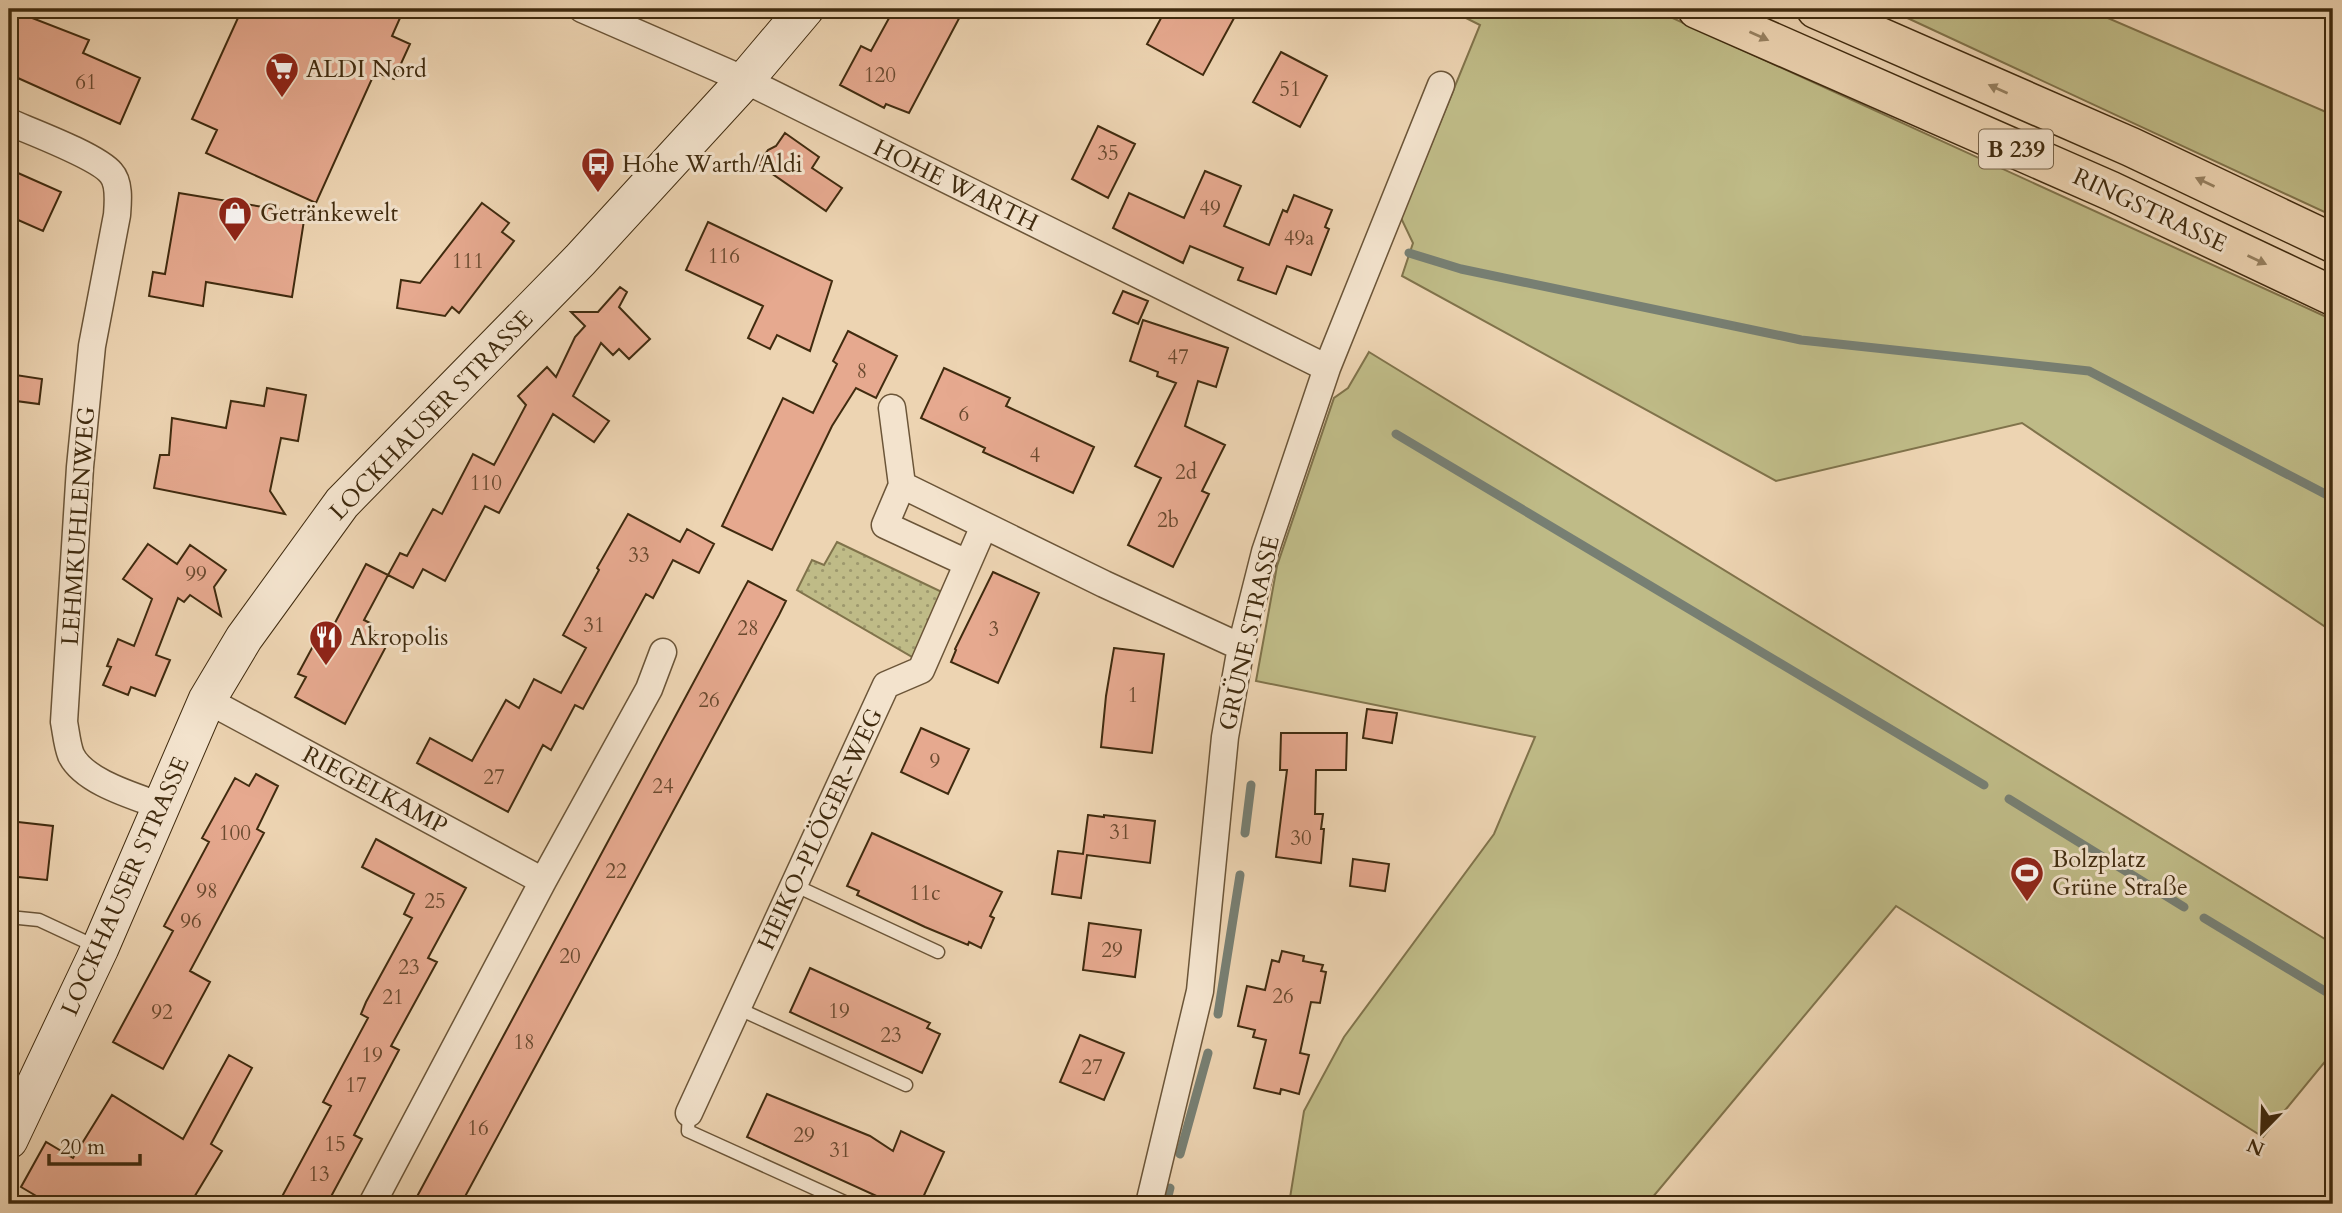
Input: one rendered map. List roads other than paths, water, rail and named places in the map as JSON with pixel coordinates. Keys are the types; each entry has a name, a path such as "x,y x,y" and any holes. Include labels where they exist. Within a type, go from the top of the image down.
{"highway":[{"name":"RINGSTRASSE","path":"1697,9 2111,191 2333,296"},
{"name":"RINGSTRASSE","path":"1816,9 2131,147 2333,243"}],"street":[{"name":"HOHE WARTH","path":"582,9 745,80 1327,368"},
{"name":"LOCKHAUSER STRASSE","path":"9,1140 100,948 208,699 244,638 342,503 580,260 745,80 805,9"},
{"name":"GRÜNE STRASSE","path":"1149,1204 1200,991 1225,737 1241,647 1265,552 1327,368 1441,85"},
{"name":"LEHMKUHLENWEG","path":"9,122 97,162 113,174 118,195 117,215 91,359 80,467 64,722 71,755 86,773 111,787 161,806"},
{"path":"892,408 902,485 885,525 967,563"},
{"path":"902,485 1241,647"},
{"name":"HEIKO-PLÖGER-WEG","path":"689,1113 886,685 921,670 984,526"},
{"path":"372,1204 542,881 649,689 663,652"},
{"name":"RIEGELKAMP","path":"208,699 542,881"}],"lane":[{"path":"794,885 938,952"},
{"path":"9,917 39,920 100,948"},
{"path":"737,1008 906,1085"},
{"path":"689,1113 688,1131 849,1204"}],"waterway":[{"path":"1409,253 1461,269 1801,340 2089,371 2333,498"},
{"path":"1396,434 1984,785"},
{"path":"1245,833 1251,785"},
{"path":"2009,799 2184,907"},
{"path":"1218,1014 1240,875"},
{"path":"2204,918 2333,996"},
{"path":"1180,1154 1208,1053"},
{"path":"1166,1204 1170,1188"}],"place":[{"name":"ALDI Nord","path":"282,99"},
{"name":"Hohe Warth/Aldi","path":"598,194"},
{"name":"Getränkewelt","path":"235,243"},
{"name":"Akropolis","path":"326,667"},
{"name":"Bolzplatz Grüne Straße","path":"2027,903"}]}
